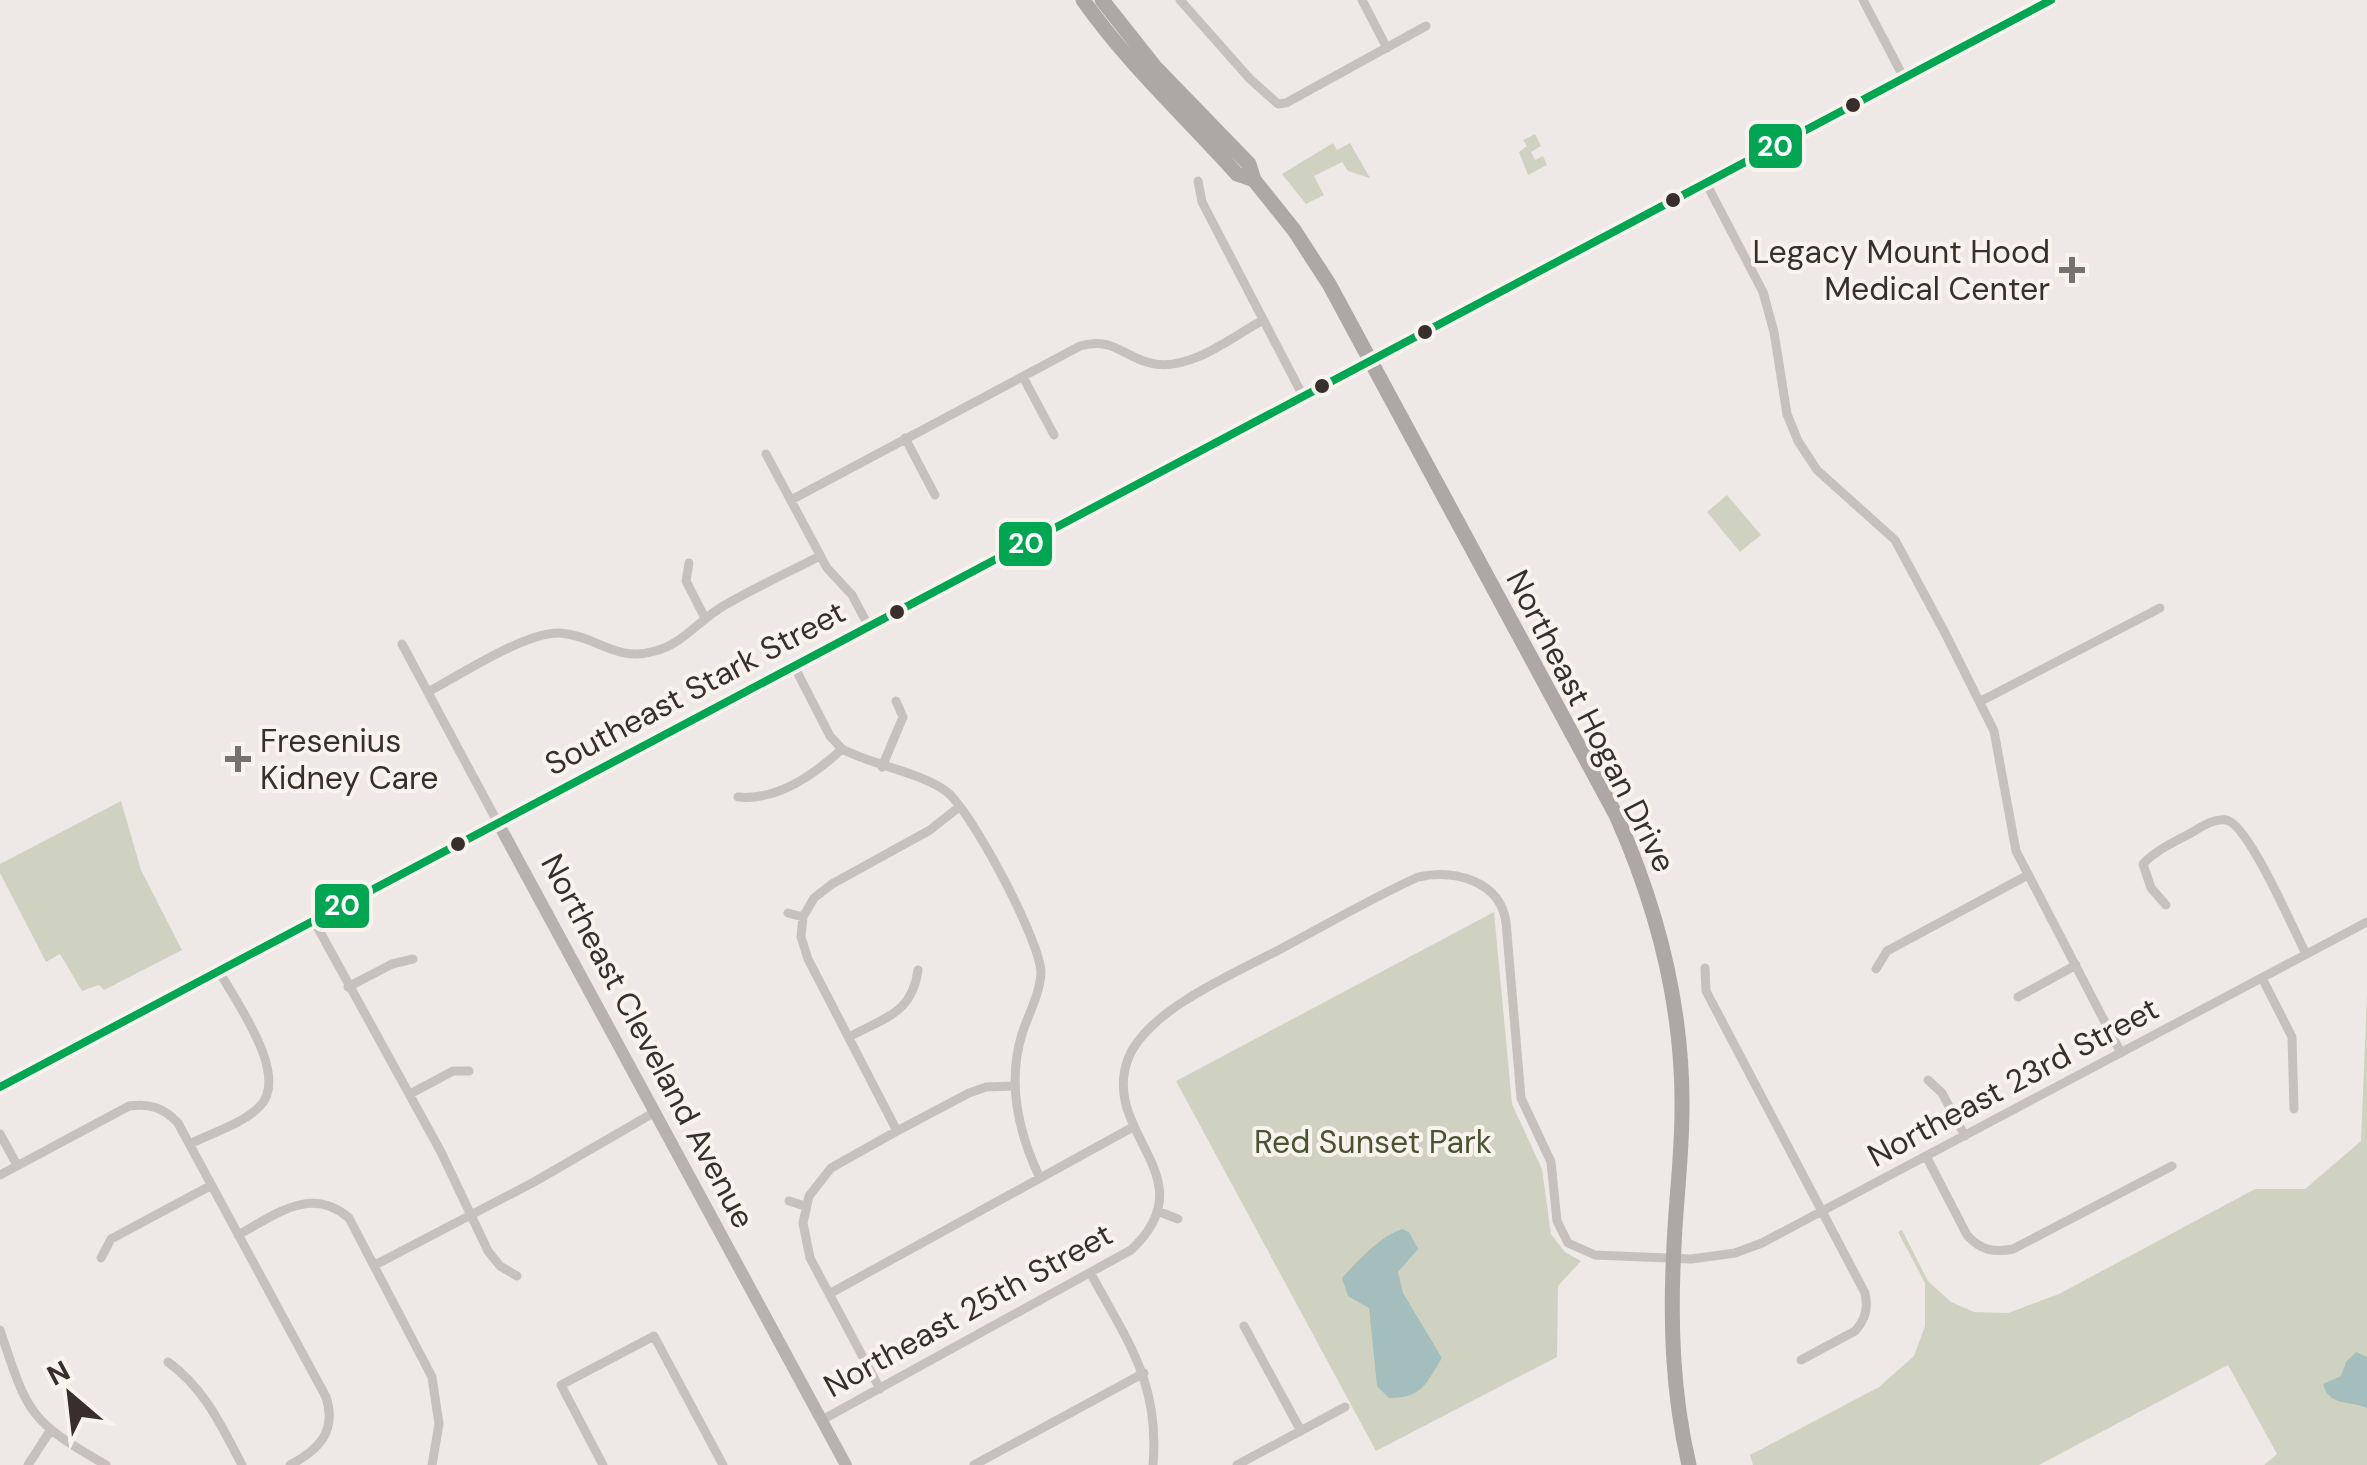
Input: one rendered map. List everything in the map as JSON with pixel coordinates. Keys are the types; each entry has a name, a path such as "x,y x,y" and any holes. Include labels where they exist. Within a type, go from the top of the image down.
{"highway":[{"name":"Northeast Hogan Drive","path":"1084,0 1110,37 1156,89 1238,174 1254,180"},
{"name":"Northeast Hogan Drive","path":"1102,0 1155,68 1249,164 1254,180 1313,258 1372,360 1616,815 1654,910 1674,994 1682,1112 1672,1354 1689,1465"}],"main road":[{"name":"Southeast Stark Street","path":"0,1087 2051,0"},
{"name":"Northeast Cleveland Avenue","path":"498,823 822,1420 841,1463"}],"street":[{"path":"1180,0 1250,79 1278,104 1286,104 1426,26"},
{"path":"1362,0 1387,48"},
{"path":"1863,0 1904,78"},
{"path":"1198,181 1202,202 1303,396"},
{"path":"1706,182 1762,292 1774,332 1784,398 1798,441 1826,480 1895,540 1981,702 1994,731 2012,835 2028,875 2121,1053"},
{"path":"791,500 1080,346 1116,346 1147,362 1182,363 1263,320"},
{"path":"1116,346 1118,333"},
{"path":"1023,377 1054,435"},
{"path":"905,438 935,495"},
{"path":"766,454 820,556 852,596 868,627"},
{"path":"428,692 537,636 576,636 612,652 639,654 661,650 676,643 705,618 820,556"},
{"path":"689,562 686,581 705,618"},
{"path":"1981,702 2160,608"},
{"name":"Northeast Cleveland Avenue","path":"402,644 498,823"},
{"path":"609,665 612,652"},
{"path":"794,666 830,736 842,749 948,793 1017,908 1039,956 1040,980 1018,1049 1014,1086 1020,1130 1040,1178"},
{"path":"882,767 902,717 896,701"},
{"path":"738,798 760,799 820,768 842,749"},
{"path":"897,1132 808,960 801,937 803,917 822,890 930,830 959,807"},
{"path":"2166,905 2151,888 2143,864 2162,848 2212,822 2226,820 2236,825 2249,842 2306,954"},
{"name":"Northeast 23rd Street","path":"1133,1127 1123,1095 1124,1072 1132,1050 1186,1000 1418,877 1436,875 1477,881 1494,893 1505,912 1521,1098 1551,1162 1560,1230 1568,1243 1584,1252 1711,1258 1746,1250 1822,1212 2367,922"},
{"path":"1876,969 1887,951 2028,875"},
{"path":"788,913 803,917"},
{"path":"314,920 441,1152 468,1216 500,1266 517,1276"},
{"path":"348,987 392,964 414,959"},
{"path":"2018,996 2076,965"},
{"path":"1704,968 1706,991 1864,1293 1866,1314 1854,1331 1802,1360"},
{"path":"190,1144 249,1114 274,1091 266,1058 220,970"},
{"path":"849,1036 904,1007 915,992 918,970"},
{"path":"2262,978 2292,1037 2294,1109"},
{"path":"410,1094 453,1071 469,1071"},
{"path":"1928,1080 1942,1093 1965,1136"},
{"path":"880,1388 805,1246 805,1206 815,1185 831,1168 969,1094 1014,1086"},
{"path":"0,1175 118,1111 142,1104 170,1114 190,1144 330,1407 329,1429 317,1448 290,1465"},
{"path":"375,1265 655,1112"},
{"path":"829,1294 1133,1127 1159,1178 1157,1210 1178,1219"},
{"path":"0,1134 17,1165"},
{"path":"1926,1156 1967,1235 1975,1244 2000,1252 2013,1249 2172,1166"},
{"path":"101,1258 111,1239 210,1186"},
{"path":"789,1201 805,1206"},
{"path":"238,1235 294,1205 330,1204 349,1218 432,1377 439,1424 432,1465"},
{"name":"Northeast 25th Street","path":"822,1420 1091,1274 1140,1242 1157,1210"},
{"path":"1091,1274 1144,1374 1154,1417 1154,1465"},
{"path":"1244,1326 1301,1431"},
{"path":"0,1330 4,1352 27,1405 50,1432 106,1465"},
{"path":"603,1465 561,1386 654,1336 723,1465"},
{"path":"168,1362 190,1378 207,1398 242,1465"},
{"path":"974,1465 1144,1374"},
{"path":"1237,1465 1345,1407"},
{"path":"28,1465 50,1432"}],"green space":[{"path":"1535,134 1541,146 1531,152 1535,160 1543,156 1547,165 1528,175 1519,152 1527,146 1523,140"},
{"path":"1333,143 1337,150 1350,143 1370,178 1348,171 1342,162 1314,176 1324,195 1306,204 1282,174"},
{"path":"1727,495 1761,535 1740,552 1707,512"},
{"path":"121,801 141,870 182,950 104,990 99,985 82,991 60,954 46,962 0,873 0,864"},
{"name":"Red Sunset Park","path":"1494,912 1512,1104 1542,1169 1551,1234 1565,1252 1581,1261 1558,1286 1557,1357 1376,1451 1176,1081"},
{"path":"2367,995 2367,1465 2264,1465 2277,1454 2228,1365 2039,1465 1753,1465 1750,1455 1879,1387 1914,1356 1925,1326 1925,1283 1898,1232 1902,1230 1928,1281 1951,1302 1974,1312 2008,1313 2059,1294 2255,1189 2305,1189 2361,1141"}],"water":[{"path":"1402,1229 1409,1232 1418,1249 1398,1272 1403,1293 1442,1358 1416,1392 1389,1398 1377,1386 1369,1308 1348,1296 1342,1278 1377,1243"},
{"path":"2356,1352 2367,1357 2367,1408 2335,1400 2323,1384 2341,1376 2346,1362"}],"transit line":[{"name":"20","path":"0,1087 2051,0"}],"place":[{"name":"Legacy Mount Hood Medical Center","path":"2072,270"},
{"name":"Fresenius Kidney Care","path":"238,759"}]}
